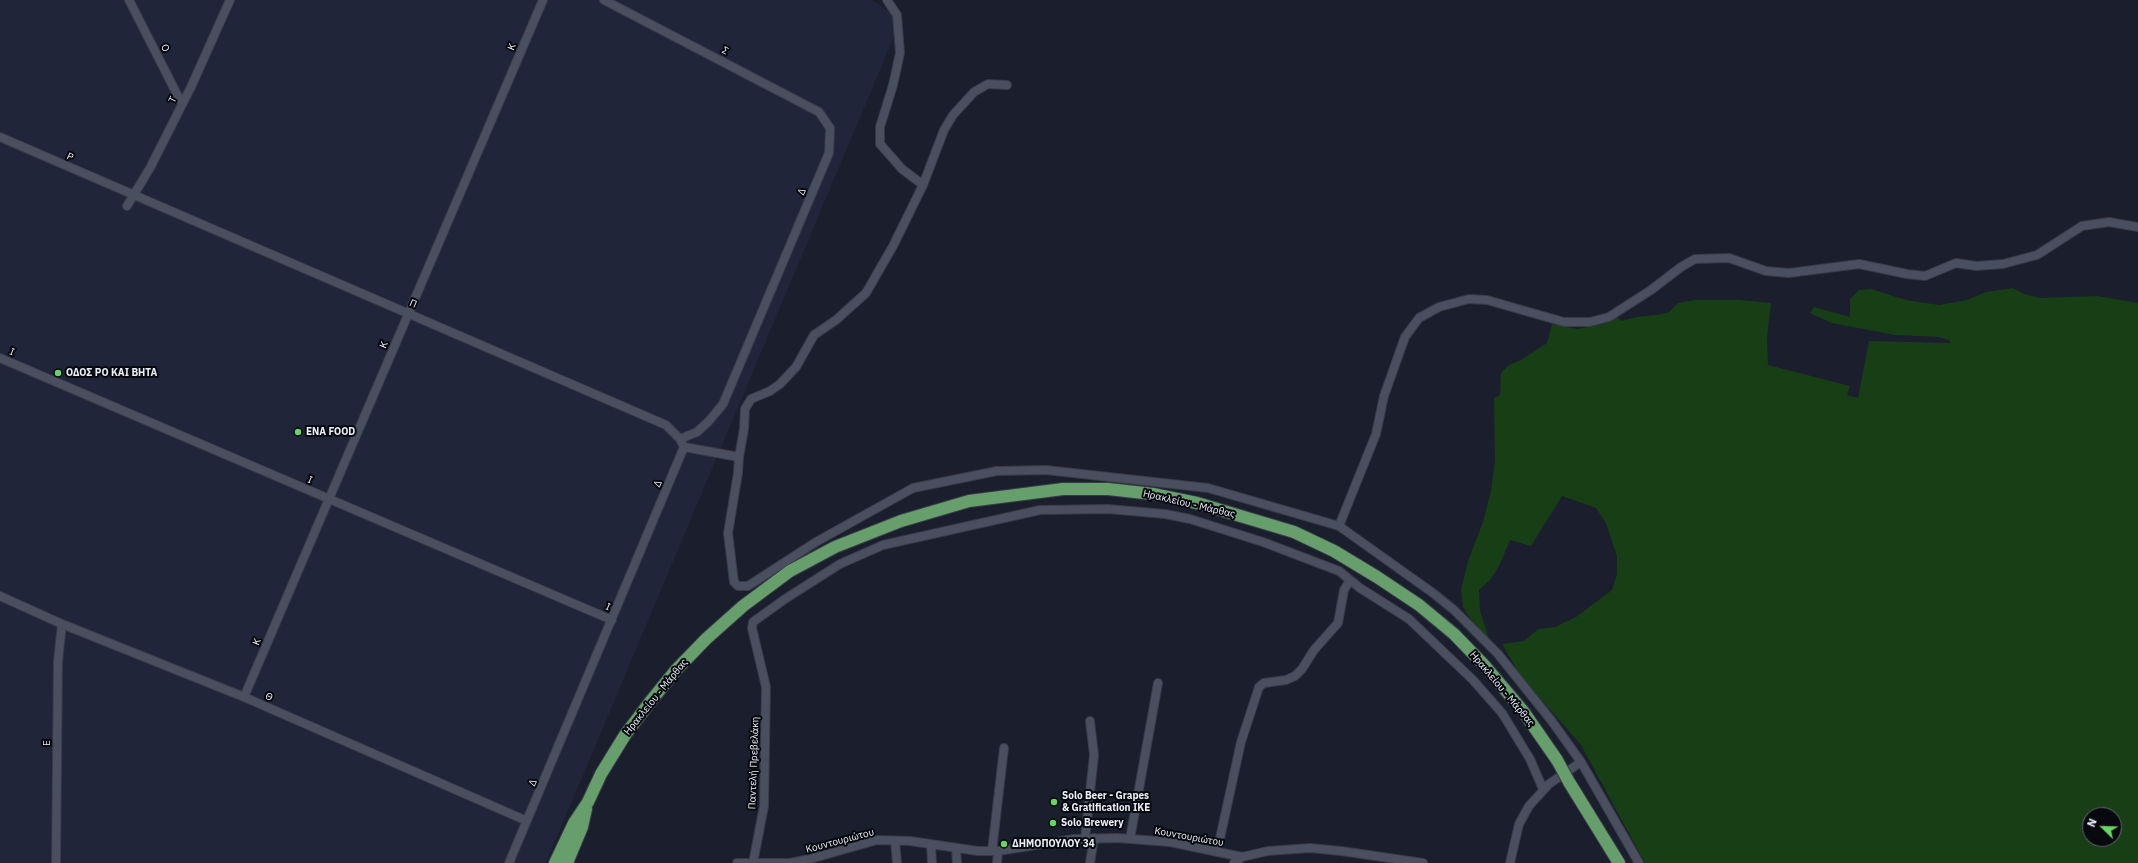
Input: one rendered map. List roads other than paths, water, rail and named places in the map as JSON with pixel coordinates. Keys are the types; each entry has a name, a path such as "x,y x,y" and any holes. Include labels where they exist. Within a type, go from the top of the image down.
{"main road":[{"name":"Ηρακλείου - Μάρθας","path":"555,863 574,822 588,802 601,774 625,736 676,670 706,639 743,606 790,571 835,547 901,521 969,501 1063,489 1108,489 1153,494 1197,503 1294,532 1334,551 1378,577 1413,601 1454,634 1485,666 1523,711 1557,760 1619,863"},
{"name":"Ηρακλείου - Μάρθας","path":"567,863 582,827 588,802"}],"street":[{"name":"Ο","path":"129,0 182,104"},
{"name":"Τ","path":"127,206 150,168 182,104 230,0"},
{"name":"Κ","path":"244,697 330,500 408,313 543,0"},
{"name":"Σ","path":"604,0 819,112 830,128"},
{"path":"887,0 897,15 900,53 893,85 880,126 880,144 889,156 923,185"},
{"path":"1007,86 988,84 974,92 965,100 953,115 944,130 923,185 893,246 866,294 814,335 796,367 780,384 770,391 755,396 748,404 744,414 744,429 728,532 734,582 738,586 748,586 816,542 914,488 996,471 1046,470 1208,488 1339,526 1433,593 1472,627 1498,654 1551,720 1581,762 1639,863"},
{"name":"Δ","path":"680,439 697,432 709,421 723,404 829,153 830,128"},
{"name":"Ρ","path":"0,137 132,196"},
{"name":"Π","path":"132,196 408,313 666,425 680,439"},
{"path":"1339,526 1376,434 1384,396 1405,336 1419,318 1439,307 1469,299 1487,300 1564,322 1590,322 1609,317 1651,290 1681,267 1695,260 1729,258 1766,271 1789,274 1814,272 1859,264 1907,274 1925,276 1956,263 1976,266 2003,264 2037,255 2082,226 2109,222 2138,227"},
{"name":"Ι","path":"0,358 612,620"},
{"path":"680,439 684,447 739,457"},
{"name":"Δ","path":"509,863 684,447"},
{"name":"Παντελή Πρεβελάκη","path":"753,863 764,806 766,687 752,628 753,622 785,599 840,564 883,545 1040,510 1108,509 1143,511 1190,519 1263,542 1329,566 1339,570 1350,580"},
{"path":"1217,852 1241,742 1259,687 1264,683 1286,680 1295,676 1302,669 1314,650 1338,623 1344,590 1350,580 1409,619 1473,680 1505,719 1530,758 1543,789"},
{"name":"Θ","path":"0,596 62,624 244,697 527,821"},
{"name":"Ε","path":"56,863 58,660 62,624"},
{"path":"1130,839 1158,683"},
{"path":"1085,839 1094,760 1090,721"},
{"path":"997,863 995,851 1004,748"},
{"path":"1510,863 1520,824 1529,806 1543,789 1581,762"},
{"path":"1090,863 1094,838"},
{"name":"Κουντουριώτου","path":"737,863 790,863 810,860 876,840 995,851 1058,841 1094,838 1170,842 1242,857 1292,848 1310,848 1423,863"},
{"path":"895,841 897,863"},
{"path":"931,845 932,863"},
{"path":"956,848 957,863"},
{"path":"1234,863 1242,857"}],"place":[{"name":"ΟΔΟΣ ΡΟ ΚΑΙ ΒΗΤΑ","path":"58,373"},
{"name":"ENA FOOD","path":"298,432"},
{"name":"Solo Beer - Grapes & Gratification IKE","path":"1054,802"},
{"name":"Solo Brewery","path":"1053,823"},
{"name":"ΔΗΜΟΠΟΥΛΟΥ 34","path":"1004,844"}]}
